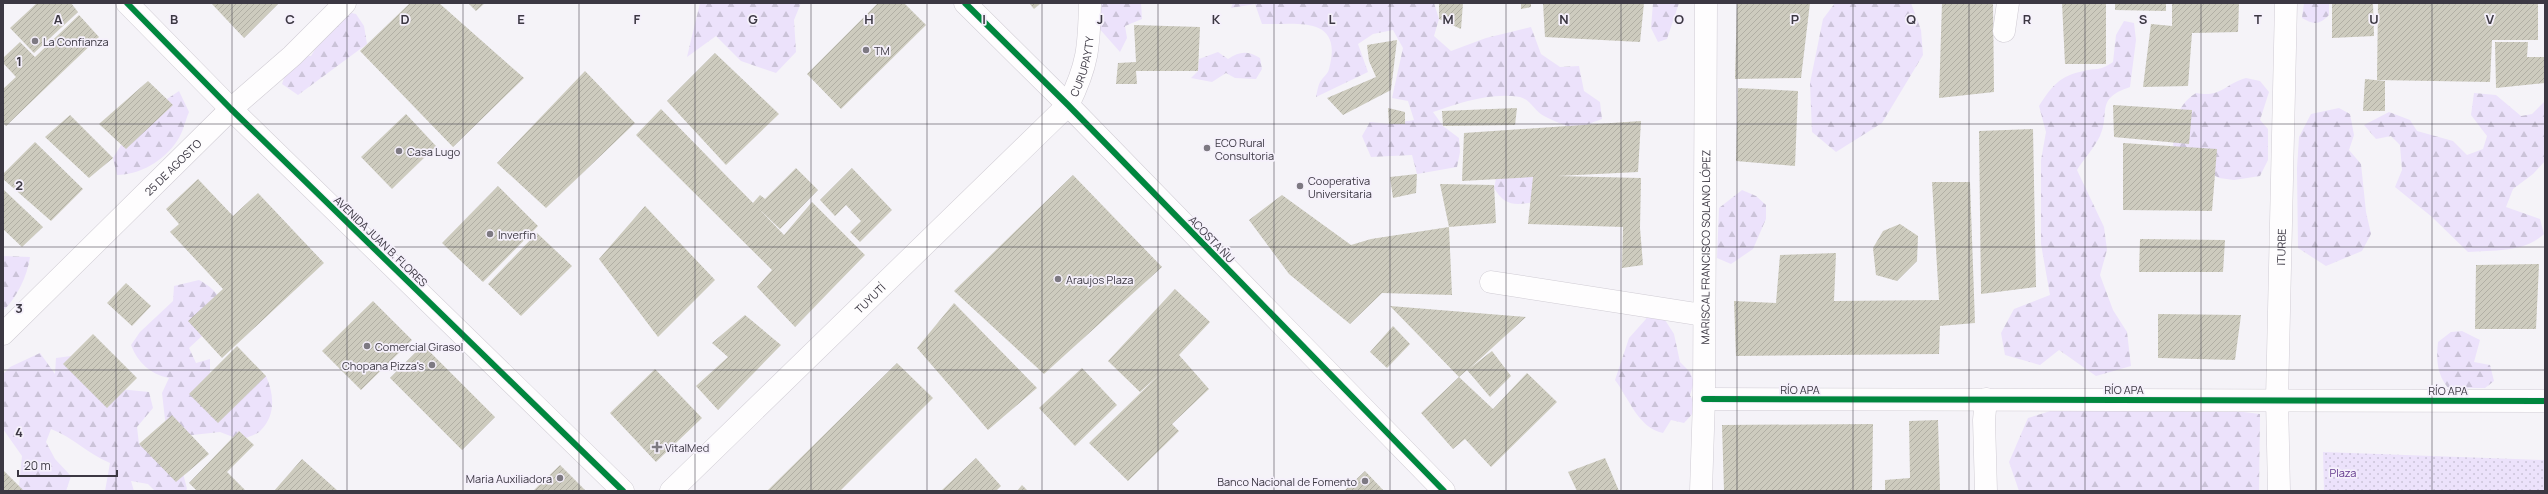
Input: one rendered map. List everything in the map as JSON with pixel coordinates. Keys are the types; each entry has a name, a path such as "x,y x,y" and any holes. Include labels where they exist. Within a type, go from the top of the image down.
{"street":[{"name":"AVENIDA JUAN B. FLORES","path":"127,3 231,109 623,491"},
{"name":"25 DE AGOSTO","path":"3,334 231,109 292,56 345,3"},
{"name":"ACOSTA ÑU","path":"965,3 1068,105 1444,491"},
{"name":"CURUPAYTY","path":"1068,105 1082,77 1089,43 1090,3"},
{"name":"MARISCAL FRANCISCO SOLANO LÓPEZ","path":"1701,491 1704,399 1703,315 1706,3"},
{"path":"2004,32 2008,3"},
{"name":"ITURBE","path":"2279,491 2277,399 2286,3"},
{"name":"TUYUTÍ","path":"671,491 1068,105"},
{"path":"1491,282 1703,315"},
{"name":"RÍO APA","path":"1704,399 2545,400"},
{"path":"1986,399 1984,420 1986,491"}],"green space":[{"path":"700,3 801,3 794,20 796,52 776,73 741,61 716,36 687,57"},
{"path":"1097,3 1141,3 1142,19 1125,26 1127,38 1120,52 1097,26"},
{"path":"1233,3 1434,3 1439,19 1434,36 1451,51 1486,38 1531,27 1541,54 1560,67 1579,66 1584,91 1600,102 1602,119 1575,129 1551,120 1538,112 1530,103 1520,97 1486,97 1454,105 1433,112 1443,126 1459,138 1460,152 1457,167 1417,174 1412,155 1371,157 1362,136 1370,122 1389,124 1414,120 1408,101 1392,98 1403,48 1393,30 1373,34 1358,44 1368,72 1316,97 1320,82 1327,74 1332,51 1330,39 1323,31 1314,26 1302,24 1262,24 1255,4 1231,8"},
{"path":"1653,3 1679,3 1667,39 1658,42 1651,28"},
{"path":"1835,3 1911,3 1921,30 1923,55 1882,123 1836,152 1812,132 1810,83 1823,19"},
{"path":"2304,3 2329,3 2329,15 2322,21 2316,23 2306,20 2302,18"},
{"path":"338,10 356,14 364,26 367,44 298,95 282,84 292,56 311,56"},
{"path":"2124,21 2134,23 2136,40 2130,87 2112,96 2108,102 2100,136 2077,170 2104,227 2107,250 2100,275 2113,310 2127,332 2131,366 2096,376 2059,350 2040,365 2005,355 2001,333 2014,309 2050,295 2041,244 2041,160 2046,132 2039,106 2052,87 2062,79 2075,73 2101,68 2113,62 2116,35"},
{"path":"1218,52 1228,59 1240,53 1252,54 1260,58 1262,69 1256,79 1235,78 1226,73 1212,82 1191,78 1198,71 1199,59"},
{"path":"2246,78 2260,81 2269,92 2260,120 2268,129 2268,160 2260,176 2234,180 2219,178 2173,151 2177,118 2183,105 2196,93 2212,94"},
{"path":"179,91 189,112 179,138 172,148 158,161 142,170 117,175 113,158 134,127 157,106"},
{"path":"2474,93 2496,95 2521,116 2532,114 2545,101 2545,161 2533,174 2513,189 2506,207 2540,219 2544,234 2527,245 2518,248 2468,252 2432,217 2395,187 2402,170 2400,145 2391,136 2376,139 2364,125 2389,112 2410,120 2417,131 2453,141 2467,155 2483,149 2487,136 2471,115"},
{"path":"2339,108 2350,114 2354,135 2349,150 2361,164 2366,212 2371,234 2362,251 2326,266 2298,248 2297,168 2299,137 2311,114"},
{"path":"1539,171 1533,202 1520,204 1510,203 1502,198 1494,188 1496,179"},
{"path":"1742,190 1756,196 1766,205 1766,219 1753,249 1731,264 1717,258 1719,208"},
{"path":"3,256 30,257 21,286 3,311"},
{"path":"199,280 214,291 219,297 222,317 219,335 202,336 189,348 196,363 210,359 210,373 246,379 266,376 271,390 271,411 266,424 257,433 241,440 220,432 183,436 166,428 162,393 169,378 150,371 137,357 131,345 140,332 173,301 174,286"},
{"path":"1650,305 1658,309 1674,334 1680,362 1690,372 1694,382 1690,395 1697,409 1684,423 1671,420 1663,433 1654,430 1641,419 1615,380 1629,338 1646,319"},
{"path":"2462,331 2480,340 2474,362 2490,365 2494,381 2485,388 2448,388 2439,372 2437,361 2438,342 2451,332"},
{"path":"40,353 55,374 56,358 71,356 119,389 149,392 153,408 137,427 139,444 181,465 187,489 185,491 155,491 148,484 131,481 134,491 105,491 110,463 66,436 51,429 46,442 55,459 71,476 66,491 24,491 19,486 22,456 3,429 3,374 10,367"},
{"path":"2089,399 2137,399 2260,414 2259,491 2019,491 2009,462 2028,418"},
{"name":"Plaza","path":"2323,452 2545,460 2545,491 2324,491"}],"building":[{"name":"La Confianza","path":"37,3 71,3 78,12 34,53 10,28"},
{"path":"211,3 279,3 244,38"},
{"path":"410,3 439,3 524,78 453,147 360,51"},
{"path":"468,3 485,3 476,11"},
{"name":"TM","path":"878,3 904,3 926,25 841,109 807,74"},
{"path":"1029,3 1041,3 1034,9"},
{"path":"1439,3 1463,3 1461,29 1439,19"},
{"path":"1521,3 1531,3 1531,7 1521,9"},
{"path":"1543,3 1644,3 1640,42 1545,37"},
{"path":"1737,3 1810,3 1801,78 1735,79"},
{"path":"1942,3 1993,3 1994,92 1939,98"},
{"path":"2062,3 2106,3 2106,64 2065,64"},
{"path":"2115,3 2166,3 2166,11 2115,10"},
{"path":"2172,3 2239,3 2238,32 2192,33 2188,86 2143,87 2151,24 2172,26"},
{"path":"2332,3 2373,3 2374,36 2332,38"},
{"path":"2378,3 2538,3 2538,40 2492,40 2490,82 2377,80"},
{"path":"79,15 99,37 6,126 3,123 3,89 16,77 3,63 3,58 20,42 35,57"},
{"path":"1134,25 1200,27 1198,71 1136,71 1137,84 1116,84 1118,63 1136,62"},
{"path":"1397,40 1391,90 1343,115 1327,98 1376,77 1369,61 1367,45"},
{"path":"2495,42 2528,42 2527,57 2545,57 2545,83 2496,88"},
{"path":"715,53 779,114 726,165 667,101"},
{"path":"585,71 635,123 546,208 497,163"},
{"path":"2365,79 2385,81 2385,111 2363,111"},
{"path":"148,81 173,105 126,149 99,124"},
{"path":"1738,88 1798,91 1795,166 1736,161"},
{"path":"2113,105 2192,110 2189,144 2114,137"},
{"path":"1388,108 1405,112 1405,124 1389,124"},
{"path":"1517,108 1515,125 1443,126 1442,111"},
{"path":"661,109 753,203 760,195 765,199 796,168 818,190 780,229 759,209 784,235 812,202 865,255 795,327 757,287 772,270 636,135"},
{"name":"Casa Lugo","path":"406,114 436,146 392,189 361,157"},
{"path":"70,115 113,158 89,178 45,137"},
{"path":"1641,121 1638,172 1557,176 1641,178 1640,228 1643,265 1622,268 1623,227 1528,224 1533,177 1462,181 1464,133"},
{"path":"2033,129 2036,287 1981,294 1979,131"},
{"path":"35,142 83,189 51,221 3,179 3,174"},
{"path":"2123,143 2217,149 2212,211 2123,210"},
{"path":"852,168 892,210 860,242 850,232 861,221 846,205 835,216 820,200"},
{"path":"1417,174 1416,193 1393,198 1390,177"},
{"name":"Araujos Plaza","path":"1073,175 1162,267 1044,374 954,291"},
{"path":"198,179 233,216 258,193 324,263 222,358 188,321 223,289 170,232 179,224 166,209"},
{"path":"1932,182 1970,182 1975,323 1940,326 1939,354 1736,356 1734,301 1776,303 1780,255 1836,253 1834,301 1939,300"},
{"path":"1440,184 1494,185 1496,223 1449,227"},
{"name":"Inverfin","path":"498,186 538,226 483,282 442,243"},
{"path":"4,190 43,227 22,247 3,229"},
{"path":"1282,195 1351,245 1371,239 1449,227 1452,295 1382,293 1350,324 1289,274 1249,220"},
{"path":"645,206 715,280 658,337 599,259"},
{"path":"1900,224 1918,236 1917,261 1897,281 1876,275 1873,248 1883,231"},
{"path":"537,233 572,266 521,316 488,284"},
{"path":"2140,239 2225,240 2223,272 2139,272"},
{"path":"2539,264 2536,329 2475,329 2476,265"},
{"path":"126,283 151,306 132,326 107,303"},
{"path":"1175,289 1210,322 1179,355 1209,389 1172,424 1179,431 1128,481 1089,443 1161,373 1140,392 1108,361"},
{"name":"Comercial Girasol","path":"373,301 412,340 361,390 322,351"},
{"path":"954,303 1037,388 988,430 917,348"},
{"path":"1390,306 1526,317 1469,369 1492,351 1511,376 1490,397 1467,370 1459,377"},
{"path":"2158,314 2241,315 2235,360 2158,358"},
{"path":"745,315 781,345 718,410 696,386 728,357 712,343"},
{"path":"1393,326 1410,344 1387,368 1370,352"},
{"path":"93,334 137,378 107,408 63,364"},
{"path":"423,345 495,417 462,450 390,378"},
{"path":"237,346 266,376 218,423 189,394"},
{"path":"897,363 933,398 840,491 767,491"},
{"path":"1082,368 1117,405 1075,446 1039,408"},
{"path":"655,369 702,418 656,462 610,413"},
{"path":"1527,373 1557,402 1491,467 1465,439 1453,449 1421,413 1459,377 1493,409"},
{"path":"172,415 209,454 176,482 139,444"},
{"path":"1938,420 1940,491 1885,491 1885,480 1910,478 1909,421"},
{"path":"1873,424 1872,491 1724,491 1722,425"},
{"path":"239,431 254,445 227,472 246,491 197,491 189,483"},
{"path":"976,458 1001,486 996,491 941,491"},
{"path":"1605,458 1619,491 1577,491 1568,472"},
{"path":"302,459 338,491 274,491"},
{"name":"Maria Auxiliadora","path":"560,465 586,491 533,491"},
{"path":"3,470 24,491 3,491"},
{"name":"Banco Nacional de Fomento","path":"1365,471 1384,491 1344,491"},
{"path":"1022,485 1028,491 1017,491"}],"cycle path":[{"path":"127,3 231,109 623,491"},
{"path":"965,3 1068,105 1444,491"},
{"path":"1704,399 2545,401"}],"place":[{"name":"La Confianza","path":"35,41"},
{"name":"TM","path":"866,50"},
{"name":"ECO Rural Consultoria","path":"1207,148"},
{"name":"Casa Lugo","path":"399,151"},
{"name":"Cooperativa Universitaria","path":"1300,186"},
{"name":"Inverfin","path":"490,234"},
{"name":"Araujos Plaza","path":"1058,279"},
{"name":"Comercial Girasol","path":"367,346"},
{"name":"Chopana Pizza's","path":"432,365"},
{"name":"VitalMed","path":"657,447"},
{"name":"Maria Auxiliadora","path":"560,478"},
{"name":"Banco Nacional de Fomento","path":"1365,481"}]}
